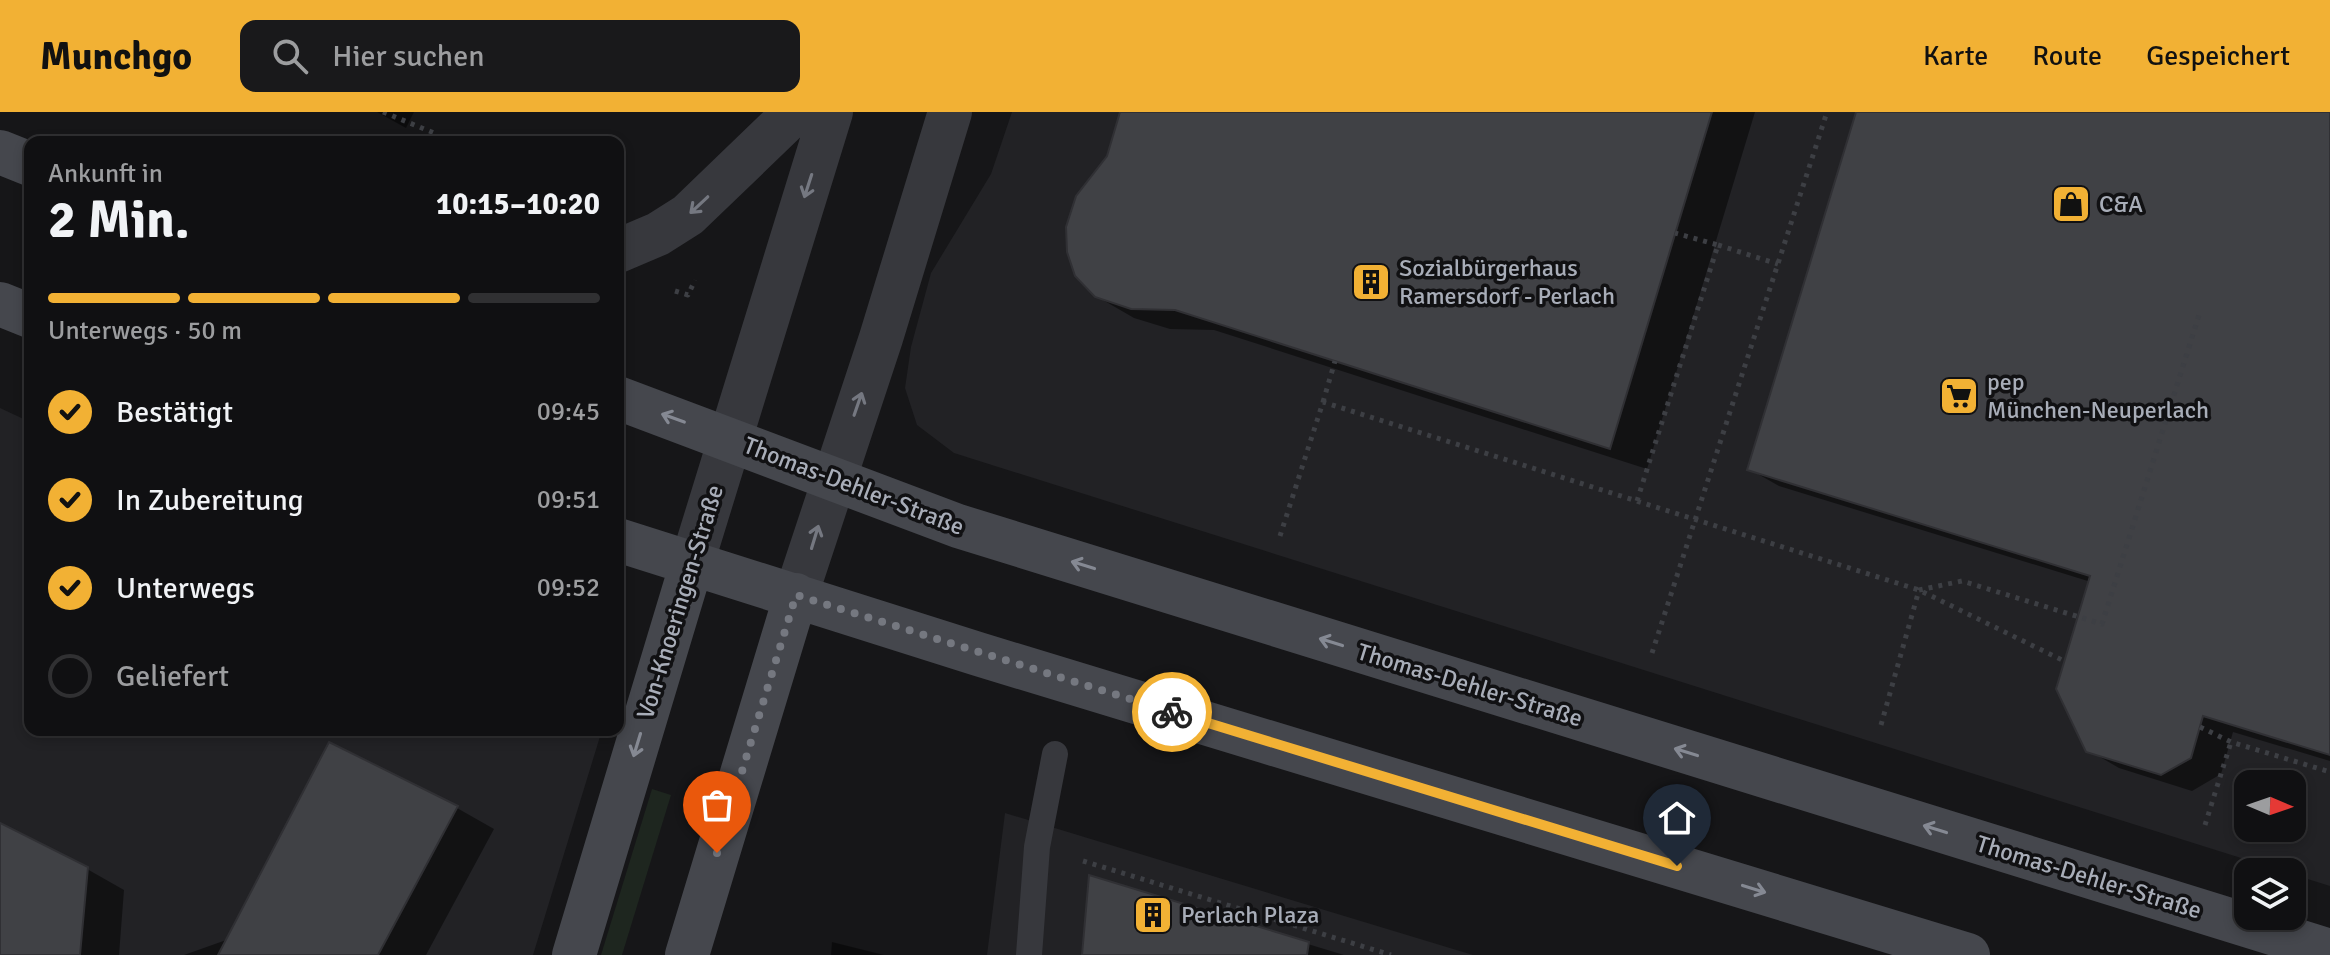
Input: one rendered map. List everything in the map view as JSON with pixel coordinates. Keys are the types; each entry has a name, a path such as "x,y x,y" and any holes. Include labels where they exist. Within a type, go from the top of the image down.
{"main road":[{"path":"0,152 24,162"},
{"path":"0,304 24,314"},
{"name":"Thomas-Dehler-Straße","path":"624,400 958,526 2330,951"},
{"path":"624,542 1008,663 1968,955"},
{"name":"Von-Knoeringen-Straße","path":"574,955 692,563"},
{"path":"687,955 796,595"}],"street":[{"path":"624,248 658,234 688,215 795,112"},
{"name":"Von-Knoeringen-Straße","path":"692,563 831,112"},
{"path":"796,595 881,338 950,112"}],"lane":[{"path":"1029,955 1037,847 1055,754"}],"path":[{"path":"383,112 434,133 432,136"},
{"path":"1652,653 1827,112"},
{"path":"1675,233 1778,264"},
{"path":"1637,501 1718,245"},
{"path":"1919,590 1962,581 2102,624 2199,315"},
{"path":"1280,536 1335,361"},
{"path":"1323,402 1919,590 2064,661"},
{"path":"1881,725 1919,590"},
{"path":"2200,727 2231,742 2330,772"},
{"path":"2205,825 2231,742"},
{"path":"1037,847 1391,955"}],"shaded area":[{"path":"1012,112 2330,112 2330,886 2306,878 2306,858 2241,858 954,453 917,425 905,388 911,347 931,273 991,174"},
{"path":"0,408 24,419 24,736 600,736 533,955 0,955"},
{"path":"652,789 671,795 622,955 601,955"},
{"name":"Perlach Plaza","path":"1005,813 1473,955 987,955"}],"building":[{"name":"Sozialbürgerhaus Ramersdorf - Perlach","path":"1120,112 1712,112 1610,449 1175,310 1131,309 1095,297 1075,276 1067,252 1066,227 1076,196 1107,156"},
{"name":"pep München-Neuperlach","path":"1856,112 2330,112 2330,755 2203,716 2191,758 2161,775 2086,752 2056,689 2090,576 1747,470"},
{"path":"329,742 458,806 378,955 218,955"},
{"path":"0,823 88,867 80,955 0,955"},
{"name":"Perlach Plaza","path":"1089,875 1309,942 1307,955 1082,955"}],"way so far":[{"path":"717,853 796,595 1172,712"}],"place":[{"name":"C&A","path":"2071,204"},
{"name":"Sozialbürgerhaus Ramersdorf - Perlach","path":"1371,282"},
{"name":"pep München-Neuperlach","path":"1959,396"},
{"name":"Perlach Plaza","path":"1153,915"}],"route":[{"path":"1172,712 1677,866"}]}
